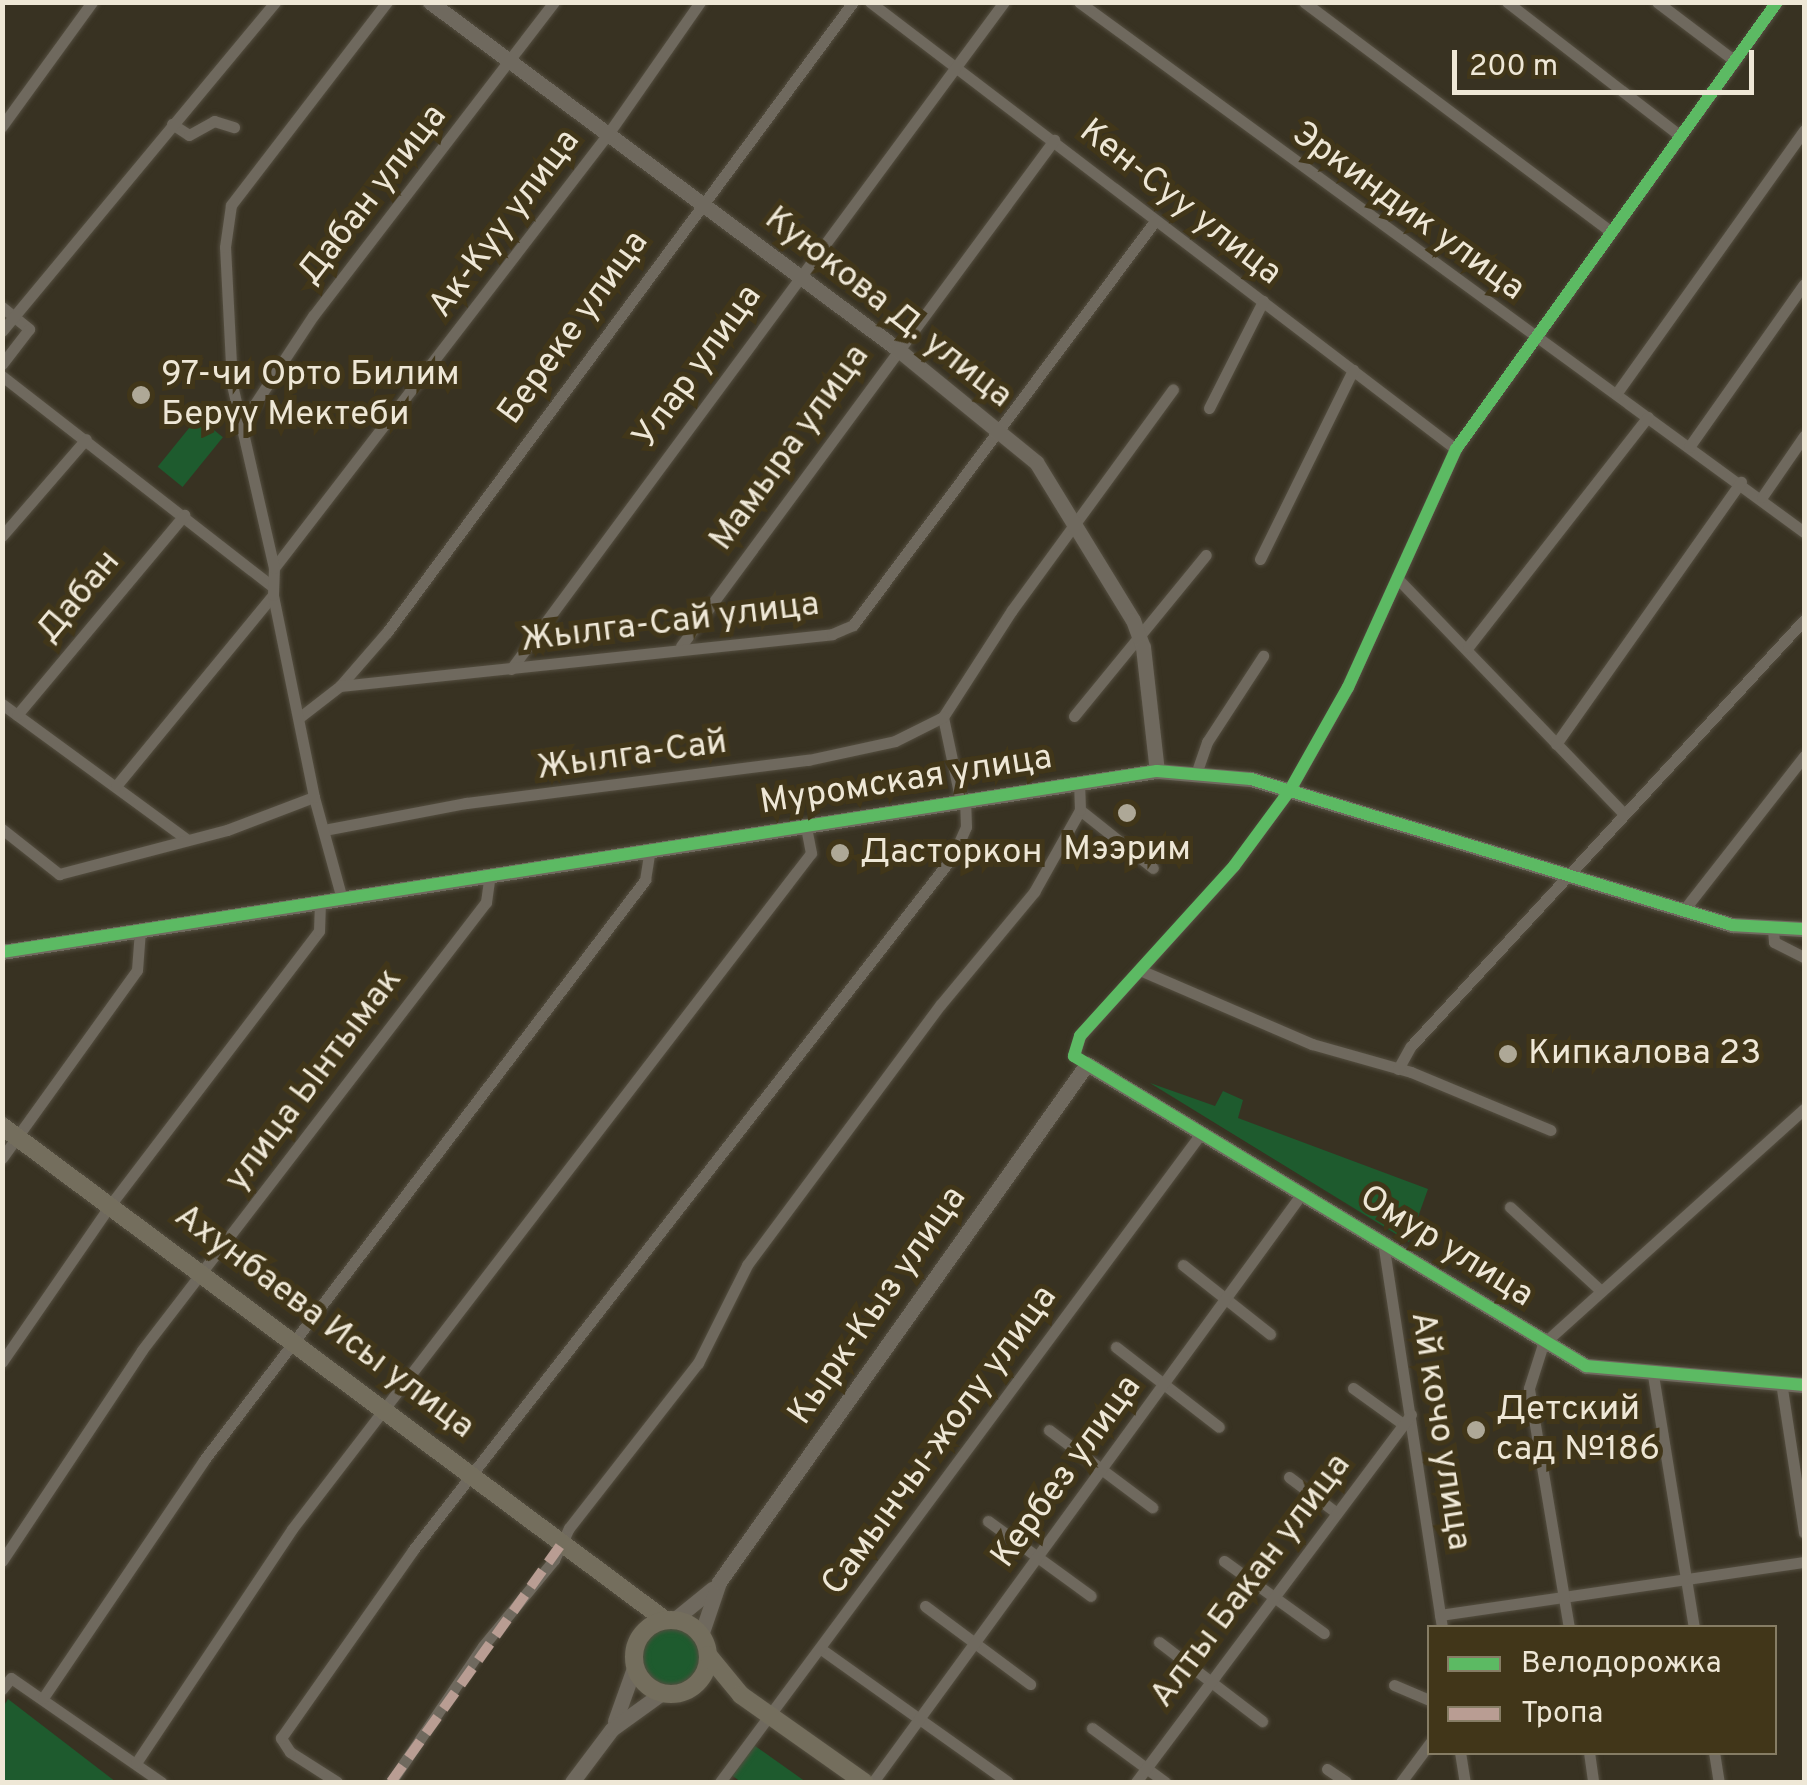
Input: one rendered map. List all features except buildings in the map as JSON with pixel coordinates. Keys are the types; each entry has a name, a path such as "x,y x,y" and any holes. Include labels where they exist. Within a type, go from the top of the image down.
{"main road":[{"name":"Ахунбаева Исы улица","path":"10,1132 294,1338 602,1577 670,1620"},
{"name":"Ахунбаева Исы улица","path":"602,1577 632,1615 636,1642"},
{"path":"741,1694 695,1685 662,1693 647,1685 635,1666 636,1642 670,1620 701,1635 708,1655 741,1694 864,1782"},
{"path":"695,1685 708,1655"}],"street":[{"path":"2,126 92,2"},
{"path":"2,331 178,128 275,2"},
{"path":"342,900 314,797 273,590 274,568 241,425 225,247 232,205 388,2"},
{"name":"Куюкова Д. улица","path":"430,2 896,348 1036,462 1078,522 1140,638 1157,771"},
{"name":"Дабан улица","path":"241,425 313,316 554,2"},
{"name":"Ак-Куу улица","path":"274,568 608,134 700,2"},
{"name":"Береке улица","path":"340,686 387,632 700,202 853,2"},
{"name":"Кен-Суу улица","path":"870,2 1456,449"},
{"name":"Улар улица","path":"512,669 798,276 1004,2"},
{"name":"Эркиндик улица","path":"1079,2 1532,338 1742,482 1804,532"},
{"path":"1304,2 1609,230"},
{"path":"1506,2 1680,135"},
{"path":"1658,2 1736,60"},
{"path":"1087,1064 1074,1056 1074,1046 1234,866 1290,790 1348,687 1456,449 1609,230 1777,2"},
{"path":"178,128 214,121 234,127"},
{"path":"1616,394 1804,130"},
{"name":"Мамыра улица","path":"681,646 896,348 1054,140"},
{"name":"Жылга-Сай улица","path":"340,686 512,669 681,646 832,634 853,625 1156,222"},
{"path":"1689,446 1804,284"},
{"path":"1208,408 1263,301"},
{"path":"2,308 30,328 2,364"},
{"path":"1260,559 1354,370"},
{"path":"2,376 184,515 273,590"},
{"path":"338,1782 290,1752 281,1738 473,1475 952,856 966,827 943,717 1172,390"},
{"path":"1468,647 1648,417"},
{"path":"1762,497 1804,436"},
{"path":"2,536 86,439"},
{"path":"1556,744 1742,482"},
{"name":"Дабан","path":"17,714 184,515"},
{"path":"1074,716 1206,554"},
{"path":"1397,578 1468,647 1624,813"},
{"path":"116,786 273,590"},
{"path":"1398,1069 1411,1046 1804,620"},
{"path":"1197,771 1216,726 1263,656"},
{"path":"300,717 340,686"},
{"path":"2,704 188,840"},
{"name":"Жылга-Сай","path":"324,830 466,803 808,760 896,742 943,717"},
{"path":"1682,911 1804,756"},
{"name":"Муромская улица","path":"2,952 1157,771 1197,771 1290,790 1682,911 1774,930 1804,929"},
{"path":"391,1782 562,1543 698,1363 747,1265 941,1004 1034,892 1061,834 1080,810 1079,784"},
{"path":"2,829 59,874 188,840 314,797"},
{"path":"1080,810 1153,868"},
{"path":"136,1763 292,1529 811,853 806,828"},
{"path":"43,1698 294,1338 645,880 650,850"},
{"name":"улица Ынтымак","path":"2,1561 142,1350 486,902 490,875"},
{"path":"2,1362 111,1204 320,931 320,903"},
{"path":"2,1158 10,1132 138,970 140,930"},
{"path":"1774,930 1774,942 1804,957"},
{"path":"1140,970 1312,1044 1398,1069 1550,1130"},
{"name":"Омур улица","path":"1087,1064 1303,1192 1543,1344 1604,1372 1804,1385"},
{"name":"Кырк-Кыз улица","path":"701,1635 719,1582 1087,1064"},
{"path":"1569,1625 1530,1388 1543,1344 1804,1109"},
{"name":"Самынчы-жолу улица","path":"720,1782 1202,1132"},
{"name":"Кербез улица","path":"873,1782 1303,1192"},
{"path":"1510,1208 1602,1291"},
{"name":"Ай кочо улица","path":"1383,1242 1407,1419 1441,1621"},
{"path":"1183,1265 1270,1334"},
{"path":"1116,1346 1219,1426"},
{"path":"1653,1375 1694,1625"},
{"path":"1782,1382 1804,1532"},
{"path":"1354,1388 1407,1419"},
{"name":"Алты Бакан улица","path":"1136,1782 1407,1419"},
{"path":"1048,1430 1152,1506"},
{"path":"1289,1477 1337,1513"},
{"path":"988,1522 1090,1596"},
{"path":"1224,1561 1324,1632"},
{"path":"1441,1621 1564,1596 1804,1562"},
{"name":"Кырк-Кыз улица","path":"670,1620 719,1582"},
{"path":"924,1606 1030,1684"},
{"path":"1159,1642 1262,1720"},
{"path":"821,1649 1008,1782"},
{"path":"612,1730 635,1666"},
{"path":"2,1689 11,1678 162,1782"},
{"path":"1394,1685 1427,1699"},
{"path":"572,1782 612,1730 662,1693"},
{"path":"1092,1728 1165,1782"},
{"path":"1400,1782 1427,1747"},
{"path":"1460,1755 1465,1782"},
{"path":"1588,1755 1593,1782"},
{"path":"1714,1755 1719,1782"},
{"path":"1326,1769 1346,1782"}],"green space":[{"path":"198,417 223,437 183,487 158,467"},
{"path":"1150,1083 1215,1106 1223,1091 1243,1100 1238,1118 1428,1189 1409,1242"},
{"path":"671,1627 692,1636 701,1657 692,1678 671,1687 650,1678 641,1657 650,1636"},
{"path":"8,1699 116,1782 3,1782 3,1707"},
{"path":"751,1743 806,1782 741,1782 730,1774"}],"marked path":[{"path":"391,1782 562,1543"}],"cycle path":[{"path":"1777,2 1456,449 1348,687 1290,790 1234,866 1080,1036 1074,1056 1586,1366 1804,1385"},
{"path":"2,952 1157,771 1251,779 1732,925 1804,929"}],"place":[{"name":"97-чи Орто Билим Берүү Мектеби","path":"141,395"},
{"name":"Мээрим","path":"1127,813"},
{"name":"Дасторкон","path":"840,853"},
{"name":"Кипкалова 23","path":"1508,1054"},
{"name":"Детский сад №186","path":"1476,1430"}]}
